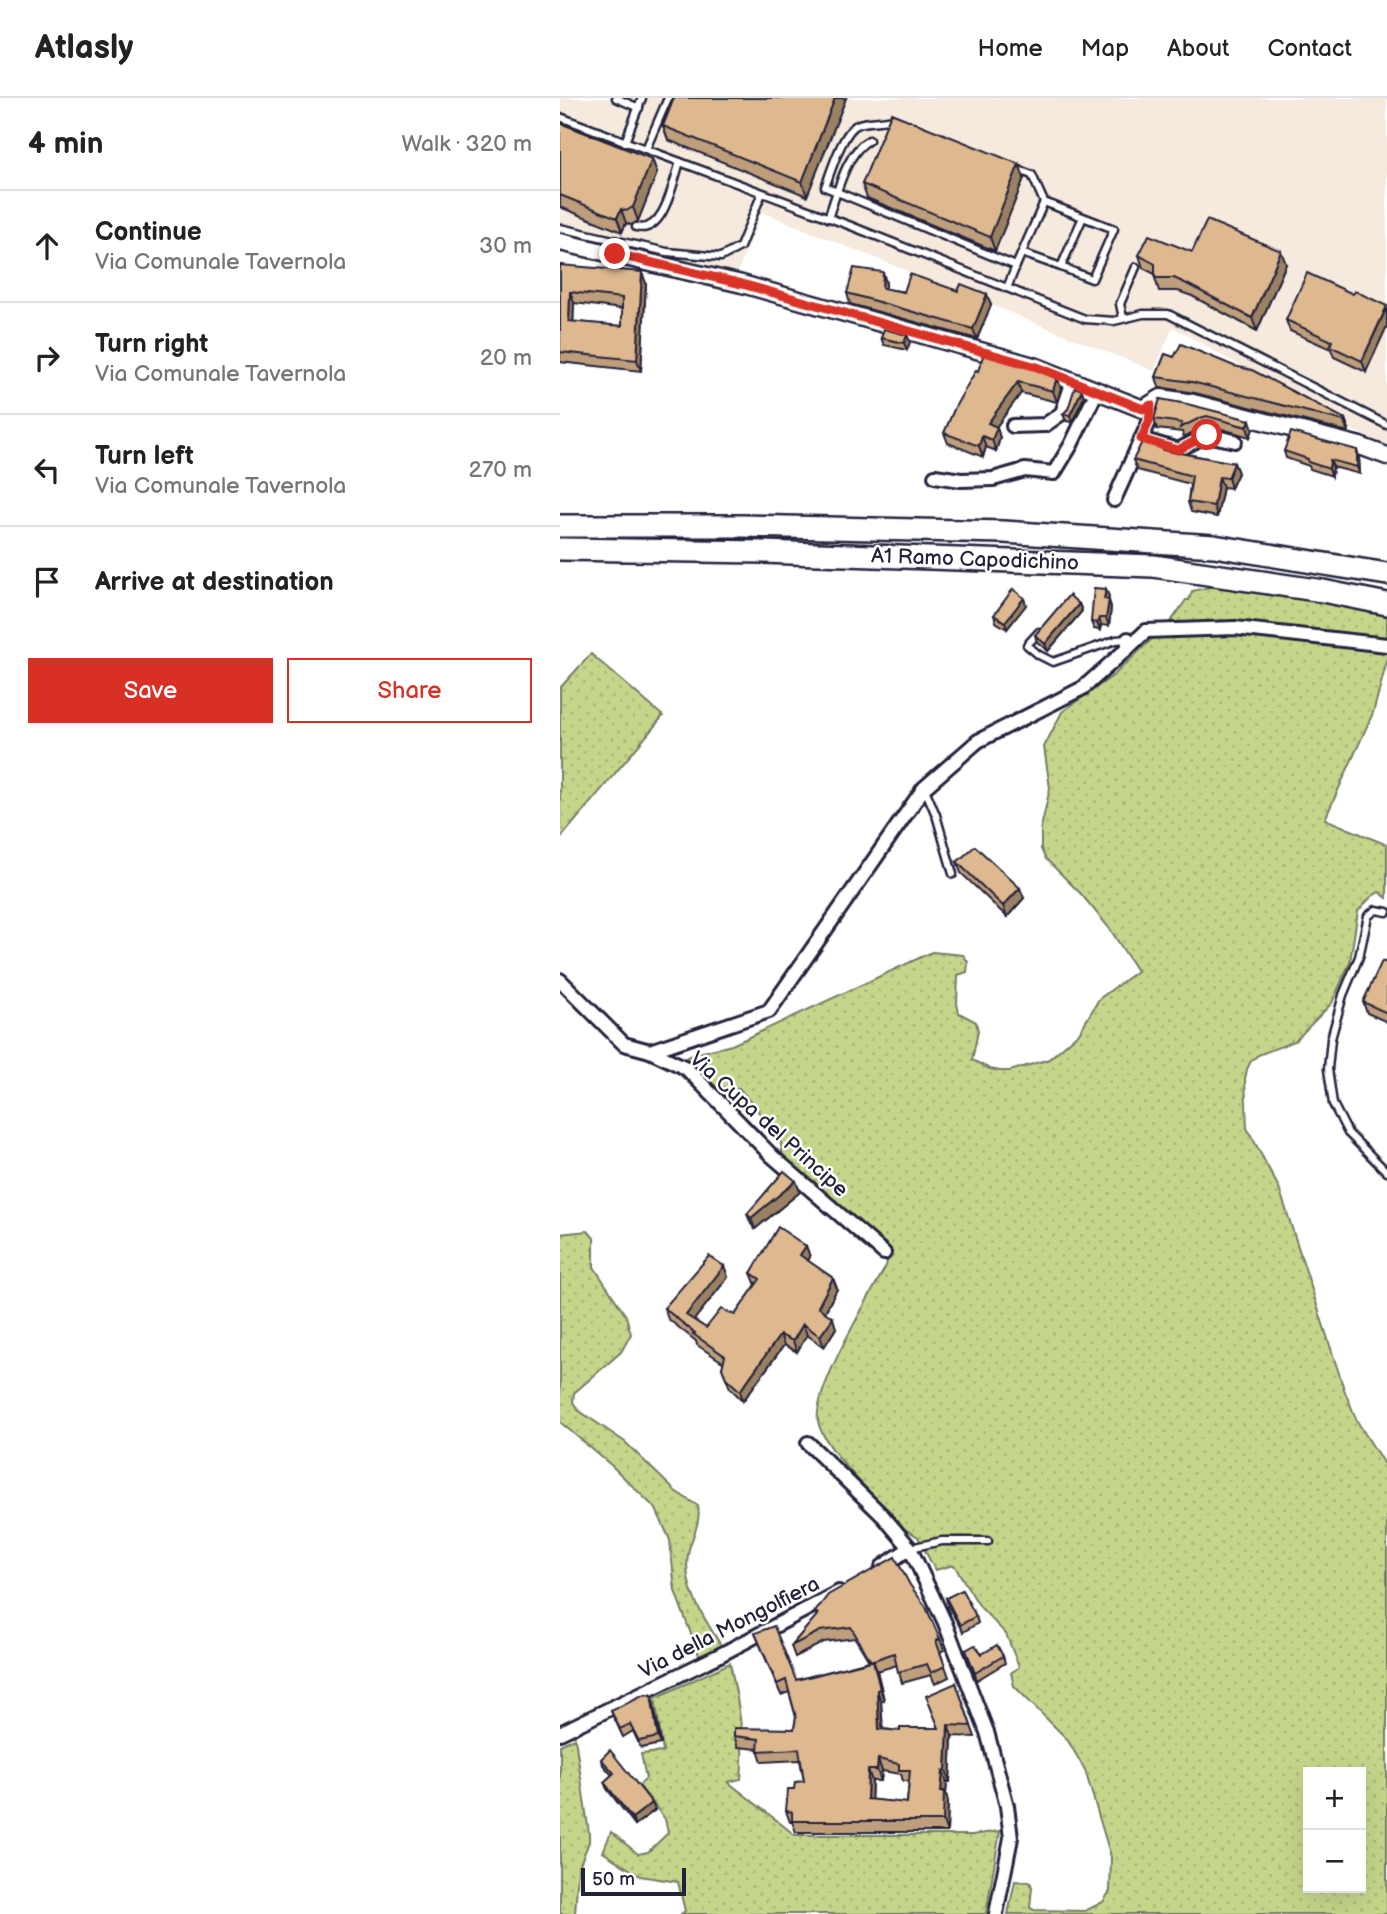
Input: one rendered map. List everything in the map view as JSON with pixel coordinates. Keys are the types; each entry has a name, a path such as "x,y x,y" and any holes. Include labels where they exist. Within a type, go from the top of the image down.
{"highway":[{"path":"560,513 614,525"},
{"name":"A1 Ramo Capodichino","path":"560,526 743,526 1004,532 1214,546 1387,574"},
{"name":"A1 Ramo Capodichino","path":"560,549 777,552 1153,566 1323,591 1387,604"}],"street":[{"path":"560,242 742,284 1037,367 1143,409 1161,398 1193,403 1360,446 1387,456"},
{"path":"1013,426 1045,425 1062,413 1073,381"},
{"path":"935,476 993,479 1025,470 1054,473 1097,391"},
{"path":"1114,500 1149,422 1151,405"},
{"path":"1141,439 1178,450 1207,435 1236,442"},
{"path":"650,1051 769,1011 924,788 978,741 1083,688 1128,644 1146,631 1235,628 1387,645"},
{"name":"Via Cupa del Principe","path":"560,980 624,1044 650,1051 685,1068 772,1156 884,1253"},
{"path":"808,1443 883,1516 910,1548 945,1623 988,1732 1000,1774 1011,1838 996,1914"},
{"path":"868,1575 910,1548"},
{"name":"Via della Mongolfiera","path":"560,1733 718,1656 846,1588"}],"lane":[{"path":"615,98 639,108"},
{"path":"625,142 642,98"},
{"path":"646,149 668,98"},
{"path":"560,117 1085,319 1114,321 1143,314 1168,314 1387,425"},
{"path":"904,124 892,118 879,123 858,124 847,133 825,187 1016,266"},
{"path":"828,218 853,153 869,140"},
{"path":"636,227 644,229 653,225 662,214 680,162"},
{"path":"1006,165 1032,175 1044,202 1114,229 1093,279 1021,253"},
{"path":"560,228 667,252 721,257 740,247 762,193"},
{"path":"1007,288 1044,202"},
{"path":"1061,267 1083,217"},
{"path":"1123,318 1120,304 1136,267"},
{"path":"1044,626 1027,645 1053,662 1116,640 1128,644"},
{"path":"924,788 936,815 954,874"},
{"path":"1387,912 1376,910 1367,916 1359,957 1343,995 1331,1040 1328,1069 1334,1104 1348,1133 1387,1172"},
{"path":"910,1548 942,1541 988,1541"}],"shaded area":[{"path":"560,98 1387,98 1387,445 1349,429 1173,327 1154,371 762,212 736,276 560,236"}],"green space":[{"path":"1224,584 1387,615 1387,661 1373,713 1325,819 1387,845 1387,898 1379,892 1358,911 1350,962 1332,1003 1295,1041 1258,1055 1251,1061 1245,1079 1247,1128 1279,1188 1345,1392 1357,1421 1387,1469 1387,1914 1008,1914 1015,1881 1030,1882 1030,1908 1034,1910 1085,1911 1103,1902 1110,1891 1111,1857 1085,1770 1067,1739 1014,1686 1011,1673 1019,1667 1006,1634 980,1607 954,1565 935,1570 918,1537 905,1529 855,1477 822,1433 818,1421 824,1388 844,1344 886,1266 890,1248 795,1169 786,1178 780,1138 739,1088 692,1086 674,1069 690,1055 732,1045 932,952 963,955 968,962 967,972 958,975 957,1004 959,1013 976,1022 978,1031 972,1060 990,1069 1010,1071 1049,1059 1079,1033 1099,999 1137,971 1110,929 1082,895 1045,858 1041,849 1041,828 1050,788 1044,747 1062,712 1114,675 1172,620 1186,600 1189,600 1192,591"},
{"path":"591,654 663,716 560,839 560,688"},
{"path":"588,1231 594,1238 594,1267 626,1316 631,1334 621,1352 574,1393 573,1402 578,1410 625,1442 675,1491 698,1506 698,1523 687,1563 688,1576 695,1601 722,1647 700,1658 675,1591 670,1540 656,1509 612,1466 560,1422 560,1234"},
{"path":"730,1663 740,1721 742,1763 741,1779 728,1782 795,1835 972,1835 1000,1831 986,1914 681,1914 685,1911 678,1882 640,1876 603,1852 611,1832 638,1854 648,1852 668,1833 665,1819 639,1785 646,1778 641,1754 663,1752 655,1698"},
{"path":"575,1738 589,1842 578,1869 575,1914 560,1914 560,1745"}],"building":[{"path":"674,98 835,98 802,182 663,126"},
{"path":"891,113 1019,164 990,237 862,184"},
{"path":"560,123 652,159 633,207 626,211 621,209 617,218 560,195"},
{"path":"1207,220 1281,251 1252,318 1174,278 1155,278 1155,264 1139,255 1149,235 1192,252"},
{"path":"560,265 642,272 637,360 560,352","holes":["570,292 622,298 622,326 569,321"]},
{"path":"854,268 883,272 882,288 904,292 910,274 958,291 961,284 987,294 973,329 847,293"},
{"path":"1307,273 1387,306 1362,361 1330,346 1332,341 1286,320"},
{"path":"884,329 907,335 904,343 881,338"},
{"path":"1181,344 1234,366 1252,370 1345,419 1344,421 1192,382 1156,377 1165,354 1174,357"},
{"path":"984,353 1057,377 1053,391 1018,382 988,423 997,427 992,440 982,436 979,446 944,433 955,407 976,370 978,371"},
{"path":"1075,387 1082,390 1070,415 1063,414 1068,409"},
{"path":"1160,399 1250,420 1247,427 1207,416 1180,428 1182,423 1154,419"},
{"path":"1291,432 1357,450 1357,467 1330,460 1329,469 1284,451"},
{"path":"1143,440 1163,446 1163,450 1234,463 1228,478 1219,477 1214,506 1188,502 1192,476 1133,460"},
{"path":"1094,588 1106,589 1104,599 1109,600 1106,618 1099,618 1097,623 1091,622"},
{"path":"1013,589 1024,598 1005,622 994,615"},
{"path":"1069,595 1079,604 1045,644 1035,635"},
{"path":"975,846 1020,888 1003,906 957,862"},
{"path":"1382,961 1387,963 1387,1013 1363,1002"},
{"path":"784,1171 796,1181 751,1218 747,1214"},
{"path":"778,1227 806,1246 800,1255 833,1278 818,1307 833,1318 820,1336 803,1324 793,1341 780,1335 740,1391 726,1378 722,1368 725,1356 693,1334 695,1333 664,1308 709,1256 724,1266 686,1315 706,1328 721,1309 735,1315 760,1279 751,1273"},
{"path":"895,1557 926,1607 940,1639 936,1641 945,1666 931,1673 927,1664 898,1672 894,1653 873,1660 880,1689 877,1690 879,1729 900,1731 900,1728 939,1728 926,1696 956,1683 971,1726 948,1725 946,1770 943,1771 941,1791 944,1791 943,1821 792,1821 792,1812 786,1811 788,1789 794,1789 795,1782 804,1781 799,1749 758,1751 759,1739 734,1736 734,1728 794,1729 796,1717 786,1680 777,1684 755,1633 774,1626 796,1680 871,1661 851,1627 820,1631 791,1646 818,1614 815,1612 828,1595","holes":["878,1759 899,1764 899,1770 910,1770 907,1803 867,1799 868,1770 877,1770"]},
{"path":"962,1590 976,1616 960,1625 946,1598"},
{"path":"975,1645 982,1654 997,1645 1003,1656 975,1673 966,1650"},
{"path":"651,1694 658,1737 639,1741 630,1724 620,1729 611,1711 642,1695"},
{"path":"610,1750 652,1803 632,1818 604,1782 614,1773 601,1759"}],"route":[{"path":"615,254 742,284 1037,367 1143,409 1151,405 1149,422 1141,439 1178,450 1207,435"}]}
